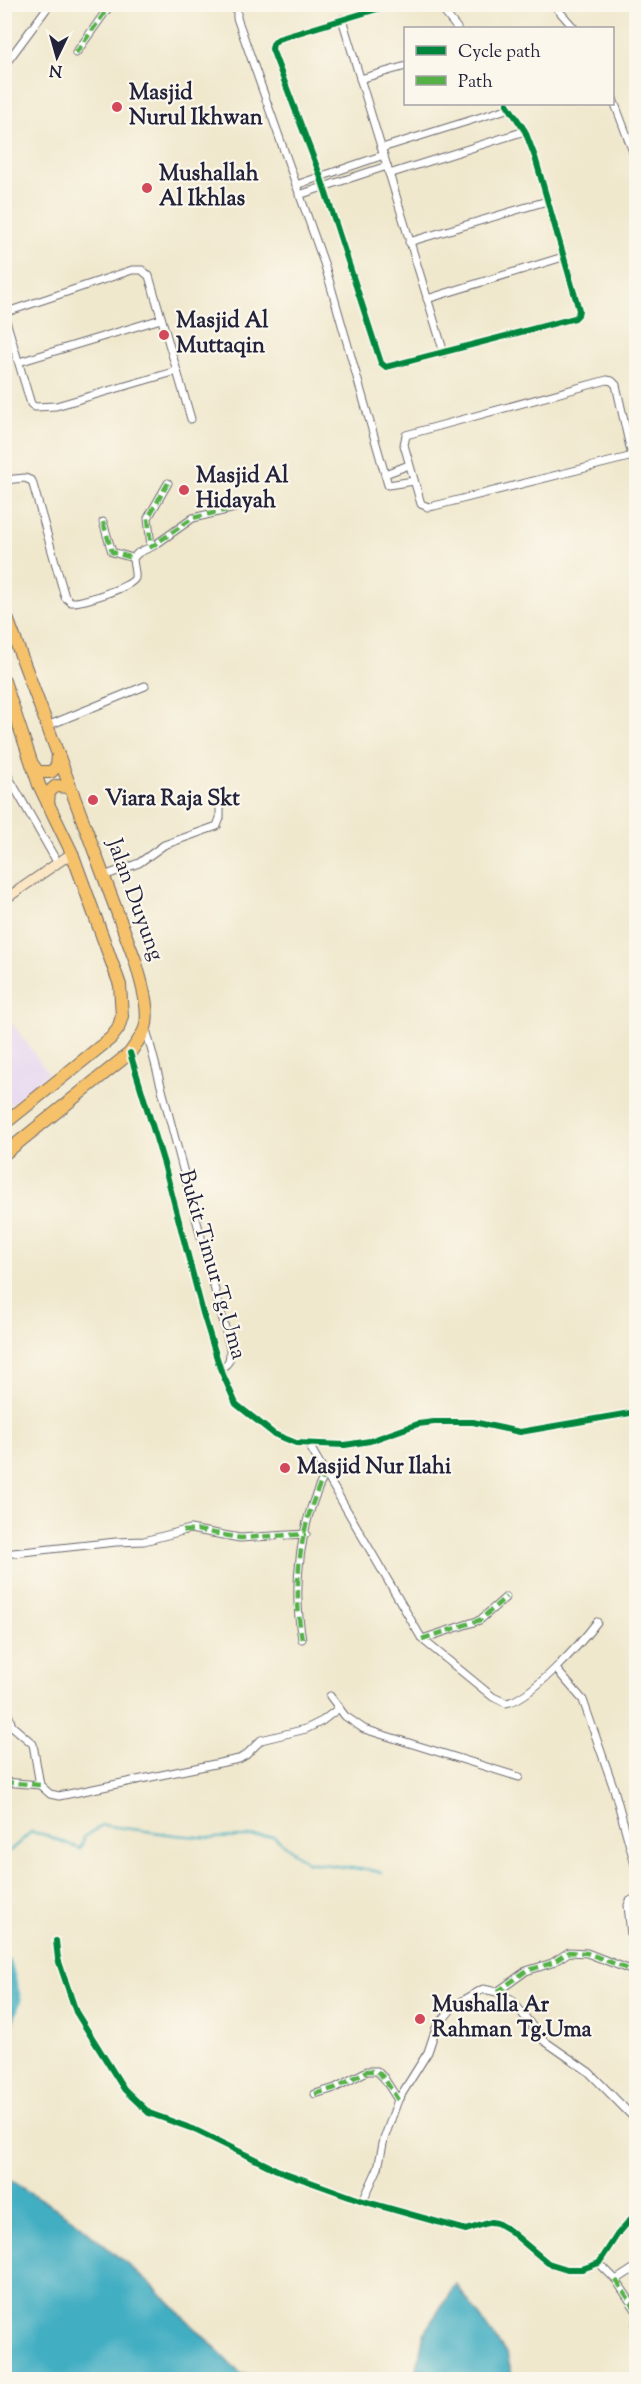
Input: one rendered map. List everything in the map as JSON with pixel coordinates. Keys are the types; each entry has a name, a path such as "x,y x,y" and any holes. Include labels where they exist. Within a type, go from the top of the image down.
{"highway":[{"name":"Jalan Duyung","path":"4,610 135,960 143,993 146,1027"},
{"name":"Jalan Duyung","path":"4,681 9,710 33,765 39,785 72,853 117,975 122,1016 118,1029 99,1050 4,1124"},
{"path":"33,765 38,772 51,772 59,762 57,754"},
{"path":"49,805 49,792 56,786 68,787 73,793"},
{"path":"4,1154 130,1053 146,1027"}],"street":[{"path":"4,66 50,4"},
{"path":"76,53 111,4"},
{"path":"237,4 237,18 325,266 388,485 414,481"},
{"path":"296,185 320,175 351,166 508,106 525,131 579,310 575,318 392,367 386,367 381,363 320,175 272,49 278,39 394,4"},
{"path":"438,4 456,27"},
{"path":"553,4 573,27"},
{"path":"342,19 444,354"},
{"path":"360,79 404,66"},
{"path":"614,101 636,160"},
{"path":"300,195 355,177 388,170 525,131"},
{"path":"351,166 355,177"},
{"path":"409,242 547,201"},
{"path":"427,299 563,257"},
{"path":"177,371 56,406 41,408 31,404 4,314 142,270 148,276 177,371 191,419"},
{"path":"19,362 161,319"},
{"path":"607,380 616,385 631,452 629,457 428,507 422,504 409,465 404,445 406,435 607,380"},
{"path":"385,474 409,465"},
{"path":"4,480 25,478 32,481 68,601 76,603 122,588 132,582 135,576 133,558"},
{"path":"151,547 148,518 168,483"},
{"path":"133,558 193,518 235,508"},
{"path":"103,522 112,552 133,558"},
{"path":"47,726 145,686"},
{"path":"4,769 57,862"},
{"path":"104,876 139,863 164,844 217,826 220,819 220,803"},
{"path":"4,900 72,853"},
{"name":"Bukit Timur Tg.Uma","path":"146,1027 230,1347 230,1361 226,1366 220,1368"},
{"name":"Bukit Timur Tg.Uma","path":"130,1053 164,1164 200,1302 220,1368 236,1404 274,1434 296,1443 345,1445 370,1441 418,1424 434,1422 473,1422 520,1431 636,1412"},
{"path":"309,1445 422,1639 493,1697 506,1703 515,1701 556,1669 579,1646 597,1622"},
{"path":"302,1640 297,1610 297,1581 312,1501 326,1472"},
{"path":"4,1554 152,1540 190,1529 240,1538 306,1534"},
{"path":"422,1639 480,1620 506,1597"},
{"path":"556,1669 575,1689 586,1710 614,1789 636,1868"},
{"path":"330,1696 355,1724 364,1729 519,1777"},
{"path":"5,1706 12,1726 33,1744 40,1785"},
{"path":"4,1782 40,1785 50,1794 59,1796 238,1759 246,1755 261,1740 306,1729 322,1721 339,1708"},
{"path":"636,1898 628,1905 636,1956"},
{"path":"56,1941 58,1959 76,2012 124,2089 139,2105 155,2116 193,2129 277,2170 363,2201 466,2230 491,2222 496,2223 509,2230 548,2264 558,2267 582,2269 599,2263 617,2235 636,2213"},
{"path":"497,1992 526,1971 552,1963 569,1952 587,1953 628,1969 636,1966"},
{"path":"363,2201 378,2168 384,2139 398,2100 424,2061 436,2028 454,2006 483,1989 497,1992 511,2000 543,2040 589,2072 636,2120"},
{"path":"315,2094 335,2088 367,2071 377,2071 398,2100"},
{"path":"599,2263 616,2280 636,2310"},
{"path":"616,2280 636,2267"},
{"path":"636,2324 636,2334"}],"shaded area":[{"path":"5,1013 48,1073 4,1109"}],"water":[{"path":"4,2177 72,2218 154,2287 241,2374 314,2379 5,2379"},
{"path":"456,2284 507,2355 513,2379 415,2379 424,2333"}],"waterway":[{"path":"4,1856 31,1832 46,1835 80,1849 85,1836 102,1825 213,1838 273,1836 307,1862 382,1872"},
{"path":"4,1964 14,1999 4,2027"}],"marked path":[{"path":"76,53 111,4"},
{"path":"168,483 148,518 151,547 193,518 235,508"},
{"path":"103,522 112,552 133,558"},
{"path":"302,1639 298,1597 300,1554 310,1511 326,1472"},
{"path":"183,1531 197,1530 240,1538 306,1534"},
{"path":"422,1639 480,1620 506,1597"},
{"path":"4,1782 40,1785"},
{"path":"497,1992 526,1971 552,1963 569,1952 587,1953 628,1969 636,1966"},
{"path":"315,2094 335,2088 367,2071 377,2071 398,2100"},
{"path":"616,2280 636,2310"},
{"path":"636,2323 636,2334"}],"cycle path":[{"path":"394,4 278,39 272,49 320,175 381,363 386,367 575,318 578,315 579,310 535,157 525,131 508,105"},
{"path":"130,1053 164,1164 203,1313 220,1368 236,1404 274,1434 296,1443 345,1445 370,1441 418,1424 434,1422 473,1422 520,1432 636,1412"},
{"path":"56,1941 58,1959 76,2012 124,2089 149,2113 193,2129 277,2170 363,2201 466,2230 491,2222 497,2223 509,2230 548,2263 567,2269 582,2269 599,2263 617,2235 636,2213"}],"place":[{"name":"Masjid Nurul Ikhwan","path":"117,107"},
{"name":"Mushallah Al Ikhlas","path":"147,188"},
{"name":"Masjid Al Muttaqin","path":"164,335"},
{"name":"Masjid Al Hidayah","path":"184,490"},
{"name":"Viara Raja Skt","path":"93,800"},
{"name":"Masjid Nur Ilahi","path":"285,1468"},
{"name":"Mushalla Ar Rahman Tg.Uma","path":"420,2019"}]}
